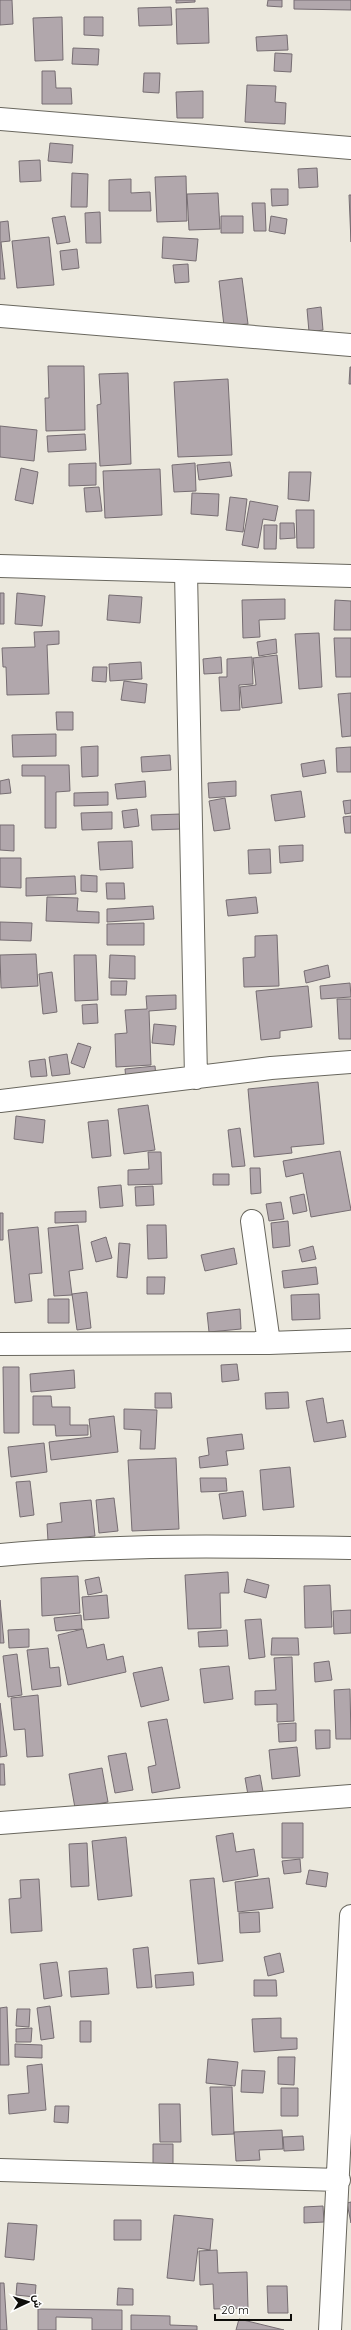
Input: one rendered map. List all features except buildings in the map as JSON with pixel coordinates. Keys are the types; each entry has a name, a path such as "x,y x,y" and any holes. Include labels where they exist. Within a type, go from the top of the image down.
{"street":[{"path":"0,119 351,148"},
{"path":"0,316 351,345"},
{"path":"0,566 351,576"},
{"path":"186,572 196,1078"},
{"path":"0,1101 271,1068 351,1062"},
{"path":"252,1221 269,1343"},
{"path":"0,1344 269,1343 351,1340"},
{"path":"0,1555 106,1547 178,1545 351,1548"},
{"path":"0,1823 351,1796"},
{"path":"330,2330 339,2180 351,1916"},
{"path":"0,2170 339,2180"}]}
